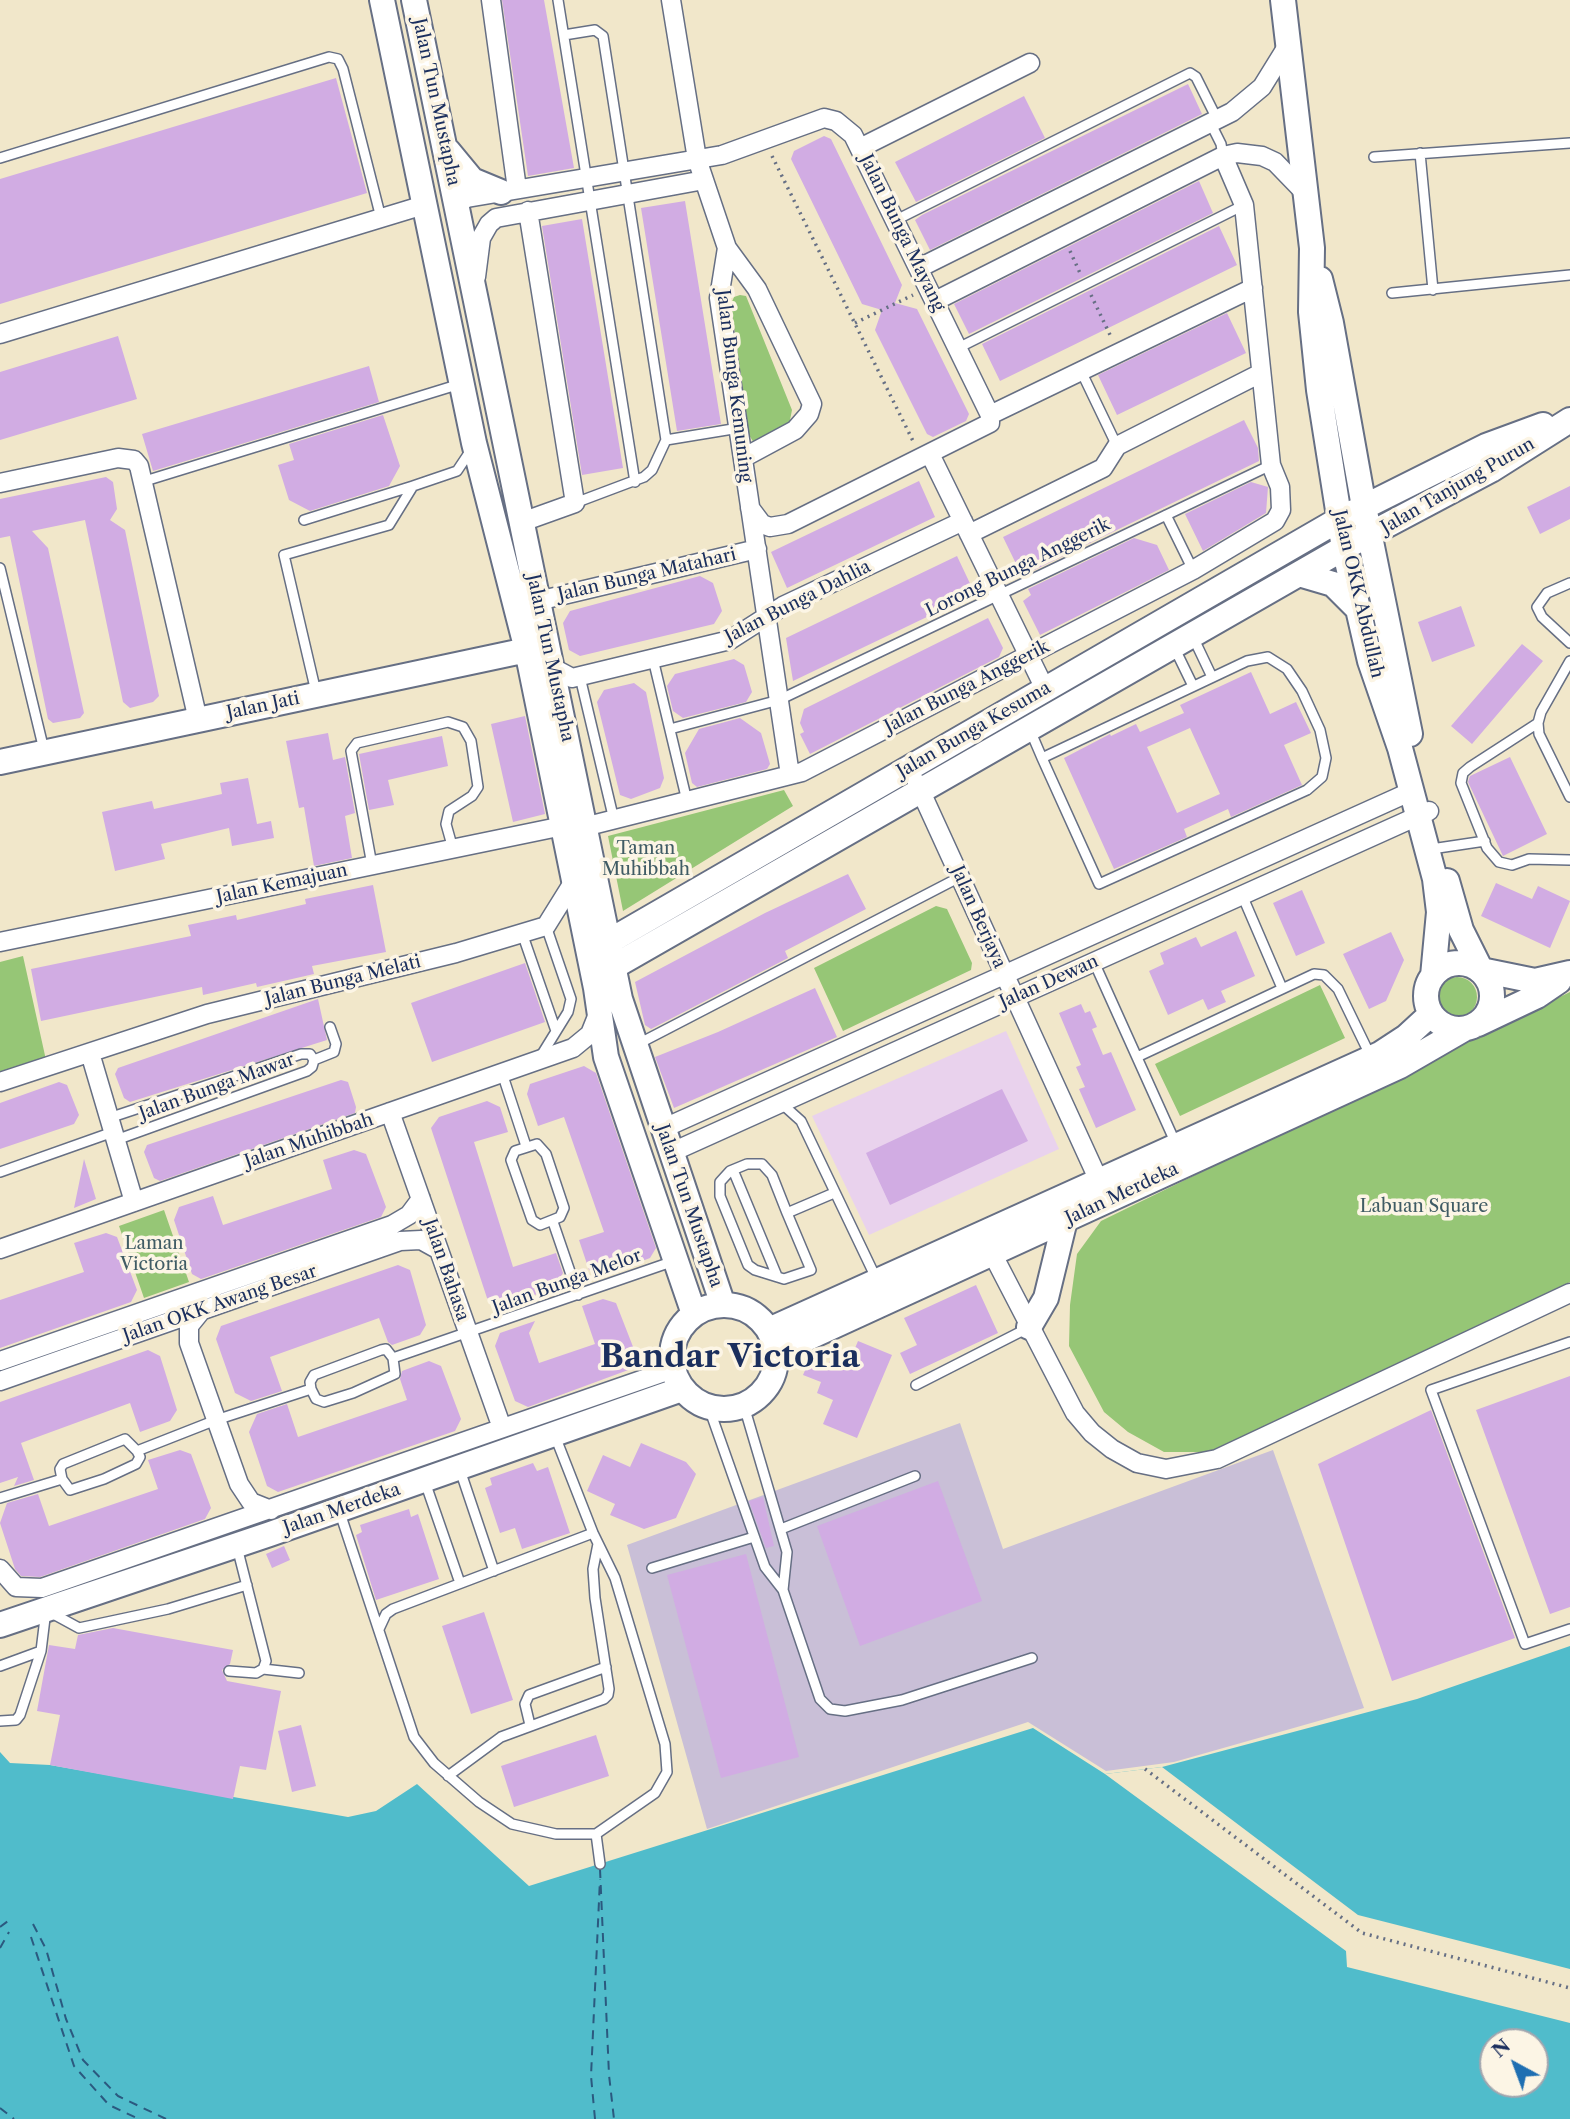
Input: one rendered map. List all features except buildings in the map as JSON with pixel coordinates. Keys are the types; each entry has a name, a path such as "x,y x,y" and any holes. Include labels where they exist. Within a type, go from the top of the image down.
{"main road":[{"name":"Jalan Tun Mustapha","path":"382,0 474,443 527,649 574,827 608,942 633,1046 723,1305"},
{"name":"Jalan Tun Mustapha","path":"414,0 550,661 574,827 574,881 608,1068 694,1314"},
{"name":"Jalan OKK Abdullah","path":"1283,0 1312,248 1332,323 1354,455 1438,898 1433,976"},
{"path":"442,134 460,170 484,187 509,191"},
{"path":"438,269 442,219 444,212 456,203"},
{"name":"Jalan OKK Abdullah","path":"1312,248 1311,312 1317,376 1345,548 1359,611 1373,668 1412,790 1438,848 1461,930 1481,970"},
{"name":"Jalan Tanjung Purun","path":"1340,519 1486,446 1570,418"},
{"name":"Jalan Tanjung Purun","path":"1345,548 1491,470 1570,418"},
{"path":"1354,455 1381,478 1396,483 1413,482"},
{"name":"Jalan Bunga Kesuma","path":"608,942 1340,519"},
{"name":"Jalan Bunga Kesuma","path":"613,967 1345,548"},
{"path":"1299,574 1334,584 1359,611"},
{"name":"Jalan Jati","path":"0,762 527,649"},
{"path":"1461,963 1481,970 1492,987 1491,1007 1471,1026 1445,1026 1431,1014 1426,995 1433,976 1450,964 1461,963"},
{"name":"Jalan Merdeka","path":"1481,970 1535,981 1569,974"},
{"name":"Jalan Merdeka","path":"773,1341 992,1253 1400,1066 1471,1026 1543,993 1569,974"},
{"name":"Jalan Merdeka","path":"773,1341 878,1281 1371,1058 1394,1046 1431,1014"},
{"path":"1029,1327 1046,1298 1065,1220"},
{"path":"723,1305 750,1311 773,1341 776,1369 769,1385 758,1398 744,1406 727,1410 709,1408 694,1401 677,1379 675,1338 694,1314 723,1305"},
{"name":"Jalan Merdeka","path":"0,1625 554,1434 677,1379"}],"street":[{"path":"491,0 509,191"},
{"name":"Jalan Bunga Kemuning","path":"671,0 697,159 727,247 719,298 790,775"},
{"path":"919,268 1247,102 1262,87 1288,45"},
{"path":"860,148 1030,63"},
{"name":"Jalan Bunga Mayang","path":"456,203 467,198 729,153 828,118 836,121 853,135 860,148 990,415"},
{"path":"932,294 1223,156 1237,153 1262,156 1275,162 1305,193"},
{"path":"1223,156 1244,205 1271,465"},
{"path":"474,292 484,231 496,218 704,180"},
{"path":"0,334 425,205"},
{"path":"522,522 575,503 528,211"},
{"path":"727,247 757,289 812,404 809,414 795,430 743,458"},
{"path":"750,508 762,524 779,527 988,426 990,415 1253,288"},
{"path":"1117,446 1261,373"},
{"name":"Jalan Bunga Dahlia","path":"580,677 730,640 783,606 1104,468 1117,446"},
{"path":"926,456 966,528 1045,689"},
{"path":"0,483 126,457 139,466 145,481 198,720"},
{"name":"Jalan Bunga Anggerik","path":"574,827 614,820 790,775 1029,656 1193,570 1278,518 1280,487 1271,465"},
{"name":"Jalan Bunga Matahari","path":"538,601 757,549"},
{"path":"550,661 564,676 580,677"},
{"name":"Jalan Berjaya","path":"910,767 1099,1181"},
{"name":"Jalan Dewan","path":"666,1141 770,1081 1412,790"},
{"name":"Jalan Dewan","path":"666,1141 781,1102 1424,813"},
{"name":"Jalan Kemajuan","path":"0,942 372,865 574,827"},
{"path":"546,926 574,881"},
{"name":"Jalan Bunga Melati","path":"0,1083 206,1014 456,953 546,926"},
{"name":"Jalan Muhibbah","path":"0,1249 538,1060 582,1042 590,1034 599,1011"},
{"path":"90,1053 134,1202"},
{"path":"770,1081 781,1102"},
{"name":"Jalan Bahasa","path":"390,1112 502,1428"},
{"name":"Jalan OKK Awang Besar","path":"0,1361 392,1225 409,1215 421,1199"},
{"name":"Jalan OKK Awang Besar","path":"0,1381 400,1241 421,1240 439,1250"},
{"path":"992,1253 1074,1413 1092,1433 1137,1463 1166,1469 1217,1459 1570,1293"},
{"path":"202,1310 190,1326 189,1343 244,1494 251,1502 271,1510"},
{"name":"Jalan Merdeka","path":"0,1569 16,1587 42,1588 502,1428 677,1379"}],"lane":[{"path":"558,0 635,482"},
{"path":"564,35 595,30 602,33 666,440 652,470 635,482 575,503"},
{"path":"0,158 329,57 338,59 343,69 381,218"},
{"path":"896,220 1190,73 1195,75 1214,121 1223,156"},
{"path":"1374,156 1570,142"},
{"path":"1420,153 1433,290"},
{"path":"958,348 1244,205"},
{"path":"1392,293 1570,275"},
{"path":"1081,371 1117,446"},
{"path":"145,481 462,384"},
{"path":"666,440 738,428"},
{"path":"304,520 457,471 474,443"},
{"name":"Lorong Bunga Anggerik","path":"670,729 779,700 1271,465"},
{"path":"316,694 284,555 389,526 413,486"},
{"path":"1166,515 1193,570"},
{"path":"0,568 45,752"},
{"path":"1570,583 1547,593 1537,607 1542,617 1570,643"},
{"path":"1183,641 1212,677"},
{"path":"1183,641 1193,686"},
{"path":"1029,729 1042,758 1099,884 1315,784 1325,769 1325,744 1302,691 1287,669 1279,661 1259,658 1212,677 1042,758"},
{"path":"653,659 687,802"},
{"path":"1570,661 1541,712 1538,723 1539,734 1570,797"},
{"path":"580,677 614,820"},
{"path":"372,865 351,751 357,743 449,722 463,727 471,741 478,788 472,796 449,811 446,824 453,849"},
{"path":"1538,723 1462,773 1461,783 1493,858 1505,865 1547,858 1570,860"},
{"path":"1438,848 1485,841"},
{"path":"633,1046 960,877"},
{"path":"1242,895 1282,988"},
{"path":"538,1060 568,1012 571,999 546,926"},
{"path":"522,933 556,1031"},
{"path":"1094,962 1177,1146"},
{"path":"1137,1057 1314,974 1324,975 1332,981 1371,1058"},
{"path":"314,1060 330,1055 336,1048 330,1027"},
{"name":"Jalan Bunga Mawar","path":"0,1172 113,1130 301,1054 310,1054 314,1060 307,1071 113,1130"},
{"path":"502,1073 526,1146"},
{"path":"781,1102 801,1121 878,1281"},
{"path":"537,1144 546,1154 564,1208 561,1217 552,1222 535,1224 520,1189 511,1156 526,1146 537,1144"},
{"path":"754,1163 768,1168 787,1213 811,1270 789,1279 755,1270 746,1261 718,1189 724,1175 754,1163"},
{"path":"733,1170 777,1276"},
{"path":"787,1213 834,1193"},
{"path":"552,1222 578,1295"},
{"name":"Jalan Bunga Melor","path":"393,1358 676,1261"},
{"path":"916,1385 1029,1327"},
{"path":"1570,1342 1431,1390 1525,1644 1570,1629"},
{"path":"386,1349 393,1358 395,1374 353,1393 324,1402 316,1399 311,1389 310,1382 314,1375 347,1362 386,1349"},
{"path":"137,1451 216,1420 311,1389"},
{"path":"744,1406 787,1552 783,1590"},
{"path":"709,1408 765,1567 783,1590 820,1699 830,1709 845,1711 902,1700 1032,1658"},
{"path":"339,1510 414,1737 448,1776 512,1824 556,1834 596,1834 655,1793 667,1772 665,1744 619,1591 554,1434"},
{"path":"125,1438 137,1451 140,1457 136,1464 104,1479 70,1490 65,1487 60,1469 63,1464 125,1438"},
{"path":"459,1467 494,1571"},
{"path":"781,1529 915,1476"},
{"path":"0,1498 62,1479"},
{"path":"424,1480 460,1583"},
{"path":"378,1631 382,1619 393,1609 593,1532"},
{"path":"652,1567 754,1537"},
{"path":"448,1776 500,1737 604,1699 609,1689 593,1569 598,1543"},
{"path":"237,1545 266,1653 263,1670"},
{"path":"0,1721 16,1720 20,1715 41,1651 46,1610 79,1628 168,1609 247,1585"},
{"path":"0,1666 41,1651"},
{"path":"530,1725 525,1704 529,1695 606,1667"},
{"path":"229,1671 247,1674 263,1670 299,1673"},
{"path":"596,1834 600,1864"}],"path":[{"path":"765,140 855,323 926,456"},
{"path":"855,323 932,294"},
{"path":"1145,1769 1362,1933 1570,1988"}],"shaded area":[{"path":"1006,1031 1059,1149 869,1235 812,1116"},
{"path":"960,1423 1003,1549 1273,1450 1364,1708 1174,1762 1106,1771 1028,1722 707,1829 627,1545"}],"green space":[{"path":"746,296 792,410 789,425 754,443 749,435 731,304 734,297"},
{"name":"Taman Muhibbah","path":"784,790 793,806 623,911 608,836"},
{"path":"936,906 947,909 972,963 971,970 843,1031 814,968"},
{"path":"23,956 46,1060 0,1076 0,962"},
{"path":"1457,977 1471,983 1477,997 1471,1011 1457,1017 1443,1011 1437,997 1443,983"},
{"path":"1320,985 1345,1038 1180,1116 1155,1064"},
{"name":"Labuan Square","path":"1570,992 1570,1282 1214,1452 1164,1452 1128,1432 1104,1412 1069,1346 1070,1305 1077,1254 1101,1221"},
{"name":"Laman Victoria","path":"164,1210 189,1282 144,1298 119,1226"}],"water":[{"path":"1570,1646 1570,2119 0,2119 0,1752 10,1763 50,1765 348,1817 376,1811 417,1784 529,1886 1033,1728 1105,1774 1162,1767 1417,1699"}],"pier":[{"path":"1162,1767 1358,1915 1570,1969 1570,2023 1347,1967 1346,1951 1105,1774"}],"ferry route":[{"path":"600,1869 609,2075 614,2119"},
{"path":"595,2119 591,2076 600,1879"},
{"path":"0,1927 12,1918"},
{"path":"33,1924 46,1949 66,2019 83,2060 118,2096 166,2119"},
{"path":"0,1948 9,1932"},
{"path":"31,1937 74,2066 109,2105 139,2119"},
{"path":"0,2108 14,2119"}],"district":[{"name":"Bandar Victoria","path":"730,1358"}]}
